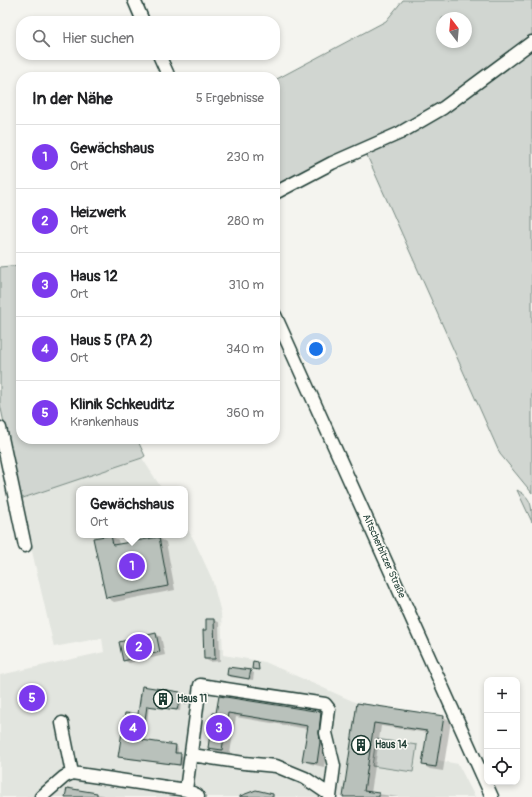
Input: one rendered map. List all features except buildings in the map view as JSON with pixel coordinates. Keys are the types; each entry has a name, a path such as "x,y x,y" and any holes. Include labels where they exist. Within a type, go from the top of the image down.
{"street":[{"path":"134,0 141,16"},
{"path":"280,190 332,164 400,133 443,108 532,42"},
{"path":"161,60 167,72"},
{"name":"Altscherbitzer Straße","path":"280,326 492,797"},
{"path":"0,428 25,546"},
{"path":"186,790 192,755 200,685 325,704 329,709 326,733 334,766 330,796 305,778 276,766 192,755"},
{"path":"62,723 72,773"},
{"path":"41,797 64,777 72,773 186,790 197,794 198,797"}],"shaded area":[{"path":"403,0 532,0 532,37 444,102 390,134 361,144 280,184 280,77 386,21"},
{"path":"532,45 532,493 500,454 365,151"},
{"path":"16,265 16,444 139,444 145,456 20,499 0,404 0,267"},
{"path":"142,458 160,486 76,486 76,538 188,538 188,530 212,579 221,613 223,655 265,662 357,703 444,716 437,760 458,764 475,797 0,797 0,675 104,652 102,638 54,647 20,499"},
{"path":"517,490 526,496 530,503 532,522"},
{"path":"376,739 417,745 413,772 372,766"}],"place":[{"name":"Gewächshaus","path":"132,566"},
{"name":"Heizwerk","path":"139,647"},
{"name":"Klinik Schkeuditz","path":"32,698"},
{"name":"Haus 11","path":"163,699"},
{"name":"Haus 5 (PA 2)","path":"133,728"},
{"name":"Haus 12","path":"219,728"},
{"name":"Haus 14","path":"361,745"}]}
